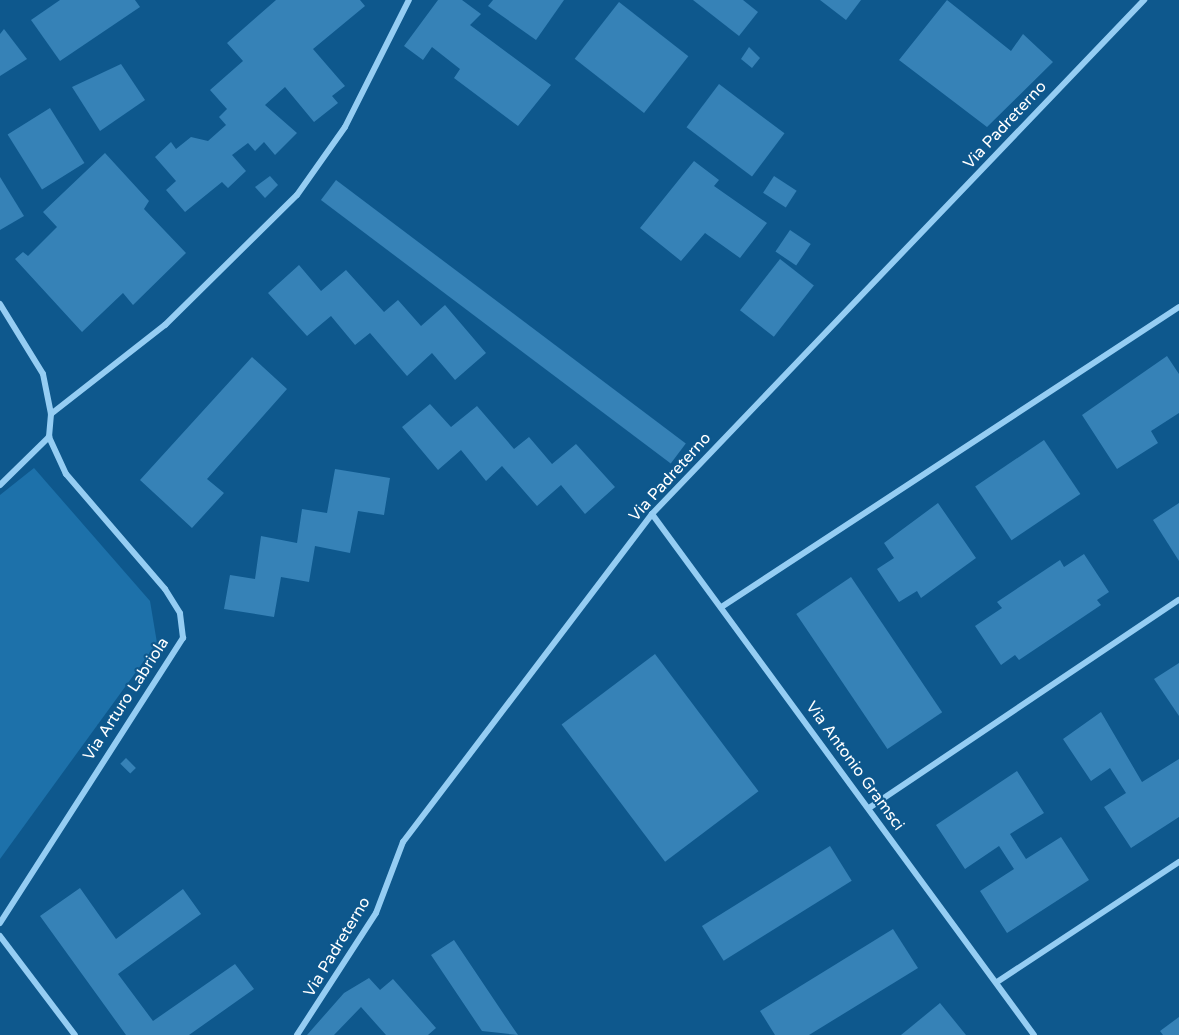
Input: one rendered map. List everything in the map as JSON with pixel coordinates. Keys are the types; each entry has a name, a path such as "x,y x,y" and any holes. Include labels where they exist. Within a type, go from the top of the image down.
{"street":[{"path":"51,414 165,325 297,195 345,127 410,0"},
{"name":"Via Padreterno","path":"297,1035 376,913 403,842 652,514 1144,0"},
{"path":"0,304 43,374 51,414 48,437 0,485"},
{"path":"723,606 1179,308"},
{"name":"Via Arturo Labriola","path":"0,923 183,638 180,613 165,589 66,474 48,437"},
{"name":"Via Antonio Gramsci","path":"652,514 723,606 1034,1035"},
{"path":"869,808 1179,600"},
{"path":"997,982 1179,862"},
{"path":"0,936 75,1035"}],"shaded area":[{"path":"34,468 150,601 157,643 0,859 0,495"}],"building":[{"path":"60,0 135,0 140,7 60,61 31,20"},
{"path":"276,0 360,0 365,6 313,49 345,86 332,96 338,103 314,122 285,87 265,105 297,133 275,155 264,142 255,151 248,143 232,155 246,171 228,188 222,182 185,212 166,190 176,181 155,157 171,142 176,149 191,137 208,141 226,125 219,117 227,109 210,90 243,61 227,43"},
{"path":"438,0 462,0 481,14 470,25 551,85 518,126 454,78 460,69 432,47 423,60 404,46"},
{"path":"493,0 564,0 536,40 488,6"},
{"path":"693,0 743,0 758,12 739,36"},
{"path":"820,0 861,0 846,20"},
{"path":"947,0 1011,51 1023,34 1053,62 987,127 899,60"},
{"path":"619,2 688,56 644,113 575,59"},
{"path":"4,29 27,59 0,76 0,34"},
{"path":"749,47 760,58 752,68 741,59"},
{"path":"121,64 145,100 100,131 72,87"},
{"path":"719,84 784,133 752,176 687,127"},
{"path":"50,108 84,163 42,190 8,134"},
{"path":"105,153 149,201 144,209 186,253 133,305 123,293 82,332 15,259 23,252 28,256 57,227 43,212"},
{"path":"694,161 719,180 714,186 767,223 740,258 705,233 681,261 640,228"},
{"path":"270,176 278,185 265,198 255,187"},
{"path":"774,176 797,191 786,207 763,193"},
{"path":"0,177 24,216 0,230"},
{"path":"336,180 686,444 671,464 321,200"},
{"path":"790,230 811,244 796,266 775,252"},
{"path":"780,259 814,285 774,337 740,310"},
{"path":"299,265 321,291 346,270 384,312 398,300 421,326 445,305 486,353 455,380 432,353 407,376 370,333 355,345 331,316 307,336 268,293"},
{"path":"1167,356 1179,374 1179,413 1151,431 1158,443 1117,469 1082,415"},
{"path":"252,357 287,389 207,479 224,493 192,528 140,480"},
{"path":"430,404 451,427 477,406 514,449 529,437 552,464 576,444 615,487 585,514 561,485 537,506 502,466 486,481 461,450 438,470 402,427"},
{"path":"1044,440 1080,494 1012,540 975,486"},
{"path":"335,469 390,478 384,515 358,511 350,553 315,546 309,582 281,577 274,617 224,609 230,575 255,579 261,536 297,543 302,509 327,513"},
{"path":"938,503 976,558 921,598 917,591 899,602 877,569 894,558 884,543"},
{"path":"1179,503 1179,561 1153,520"},
{"path":"1084,554 1109,592 1097,600 1101,605 1019,660 1015,655 1001,665 975,626 1002,608 997,602 1060,560 1064,567"},
{"path":"851,577 942,712 887,749 796,614"},
{"path":"655,654 759,791 665,862 562,724"},
{"path":"1179,663 1179,716 1154,679"},
{"path":"1101,712 1142,782 1179,759 1179,817 1131,848 1104,807 1126,793 1110,768 1091,781 1063,739"},
{"path":"126,758 136,768 130,774 120,764"},
{"path":"1017,771 1044,813 1010,834 1026,859 1061,837 1089,880 1007,933 980,891 1014,869 999,846 965,869 936,825"},
{"path":"830,846 852,881 724,961 702,926"},
{"path":"80,888 116,939 183,889 201,914 118,974 153,1021 235,964 254,989 189,1035 126,1035 40,916"},
{"path":"893,929 918,968 809,1035 775,1035 760,1011"},
{"path":"454,940 518,1035 482,1031 431,955"},
{"path":"369,978 380,990 393,979 436,1028 428,1035 386,1035 361,1007 334,1035 307,1035 344,993"},
{"path":"940,1003 966,1035 901,1035"},
{"path":"1179,1017 1179,1035 1163,1035 1160,1031"}]}
